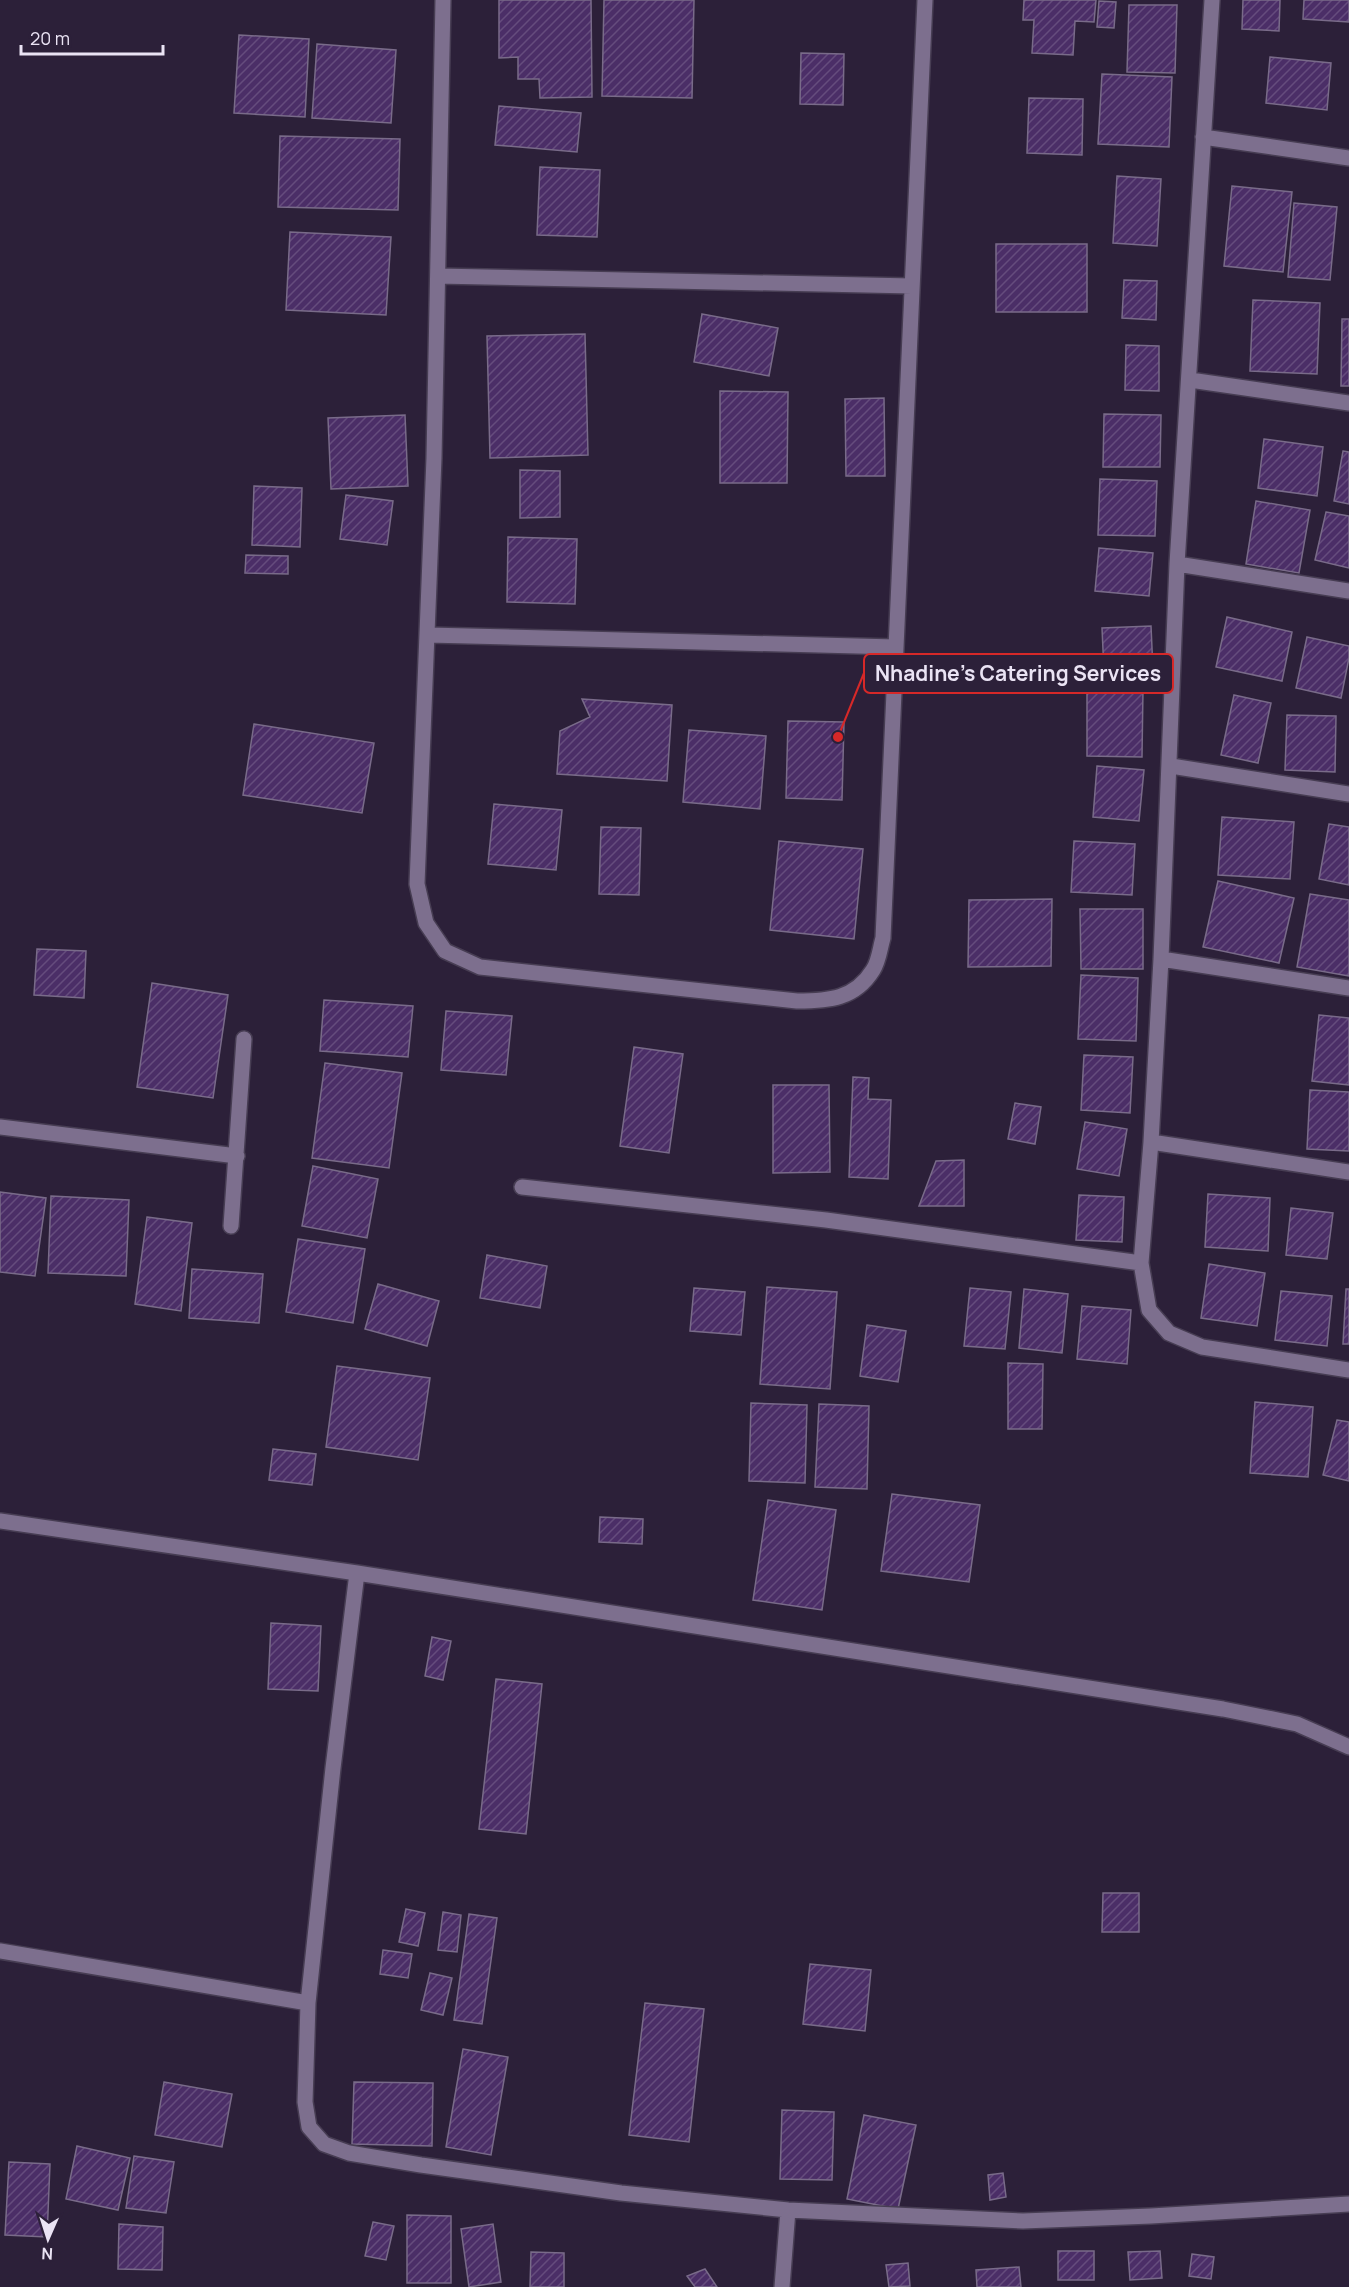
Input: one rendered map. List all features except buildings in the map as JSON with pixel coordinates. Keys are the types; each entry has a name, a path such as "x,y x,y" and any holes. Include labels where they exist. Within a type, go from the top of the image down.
{"street":[{"path":"443,0 428,635 417,884 426,922 445,951 480,967 797,1001 829,1001 856,989 874,969 883,938 925,0"},
{"path":"1212,0 1177,564 1171,766 1151,1142 1141,1263 1149,1310 1168,1333 1202,1347 1349,1370"},
{"path":"1203,137 1349,158"},
{"path":"438,276 912,286"},
{"path":"1190,380 1349,403"},
{"path":"1177,564 1349,591"},
{"path":"428,635 895,646"},
{"path":"1171,766 1349,794"},
{"path":"1161,959 1349,988"},
{"path":"231,1226 244,1039"},
{"path":"0,1127 237,1156"},
{"path":"1151,1142 1349,1172"},
{"path":"522,1187 825,1220 1141,1263"},
{"path":"0,1521 357,1573 1223,1709 1297,1724 1349,1747"},
{"path":"357,1573 308,2003 305,2102 309,2127 324,2144 349,2153 421,2165 621,2193 788,2210 1023,2221 1349,2204"},
{"path":"0,1951 308,2003"},
{"path":"782,2287 788,2210"}],"place":[{"name":"Nhadine's Catering Services","path":"838,737"}]}
